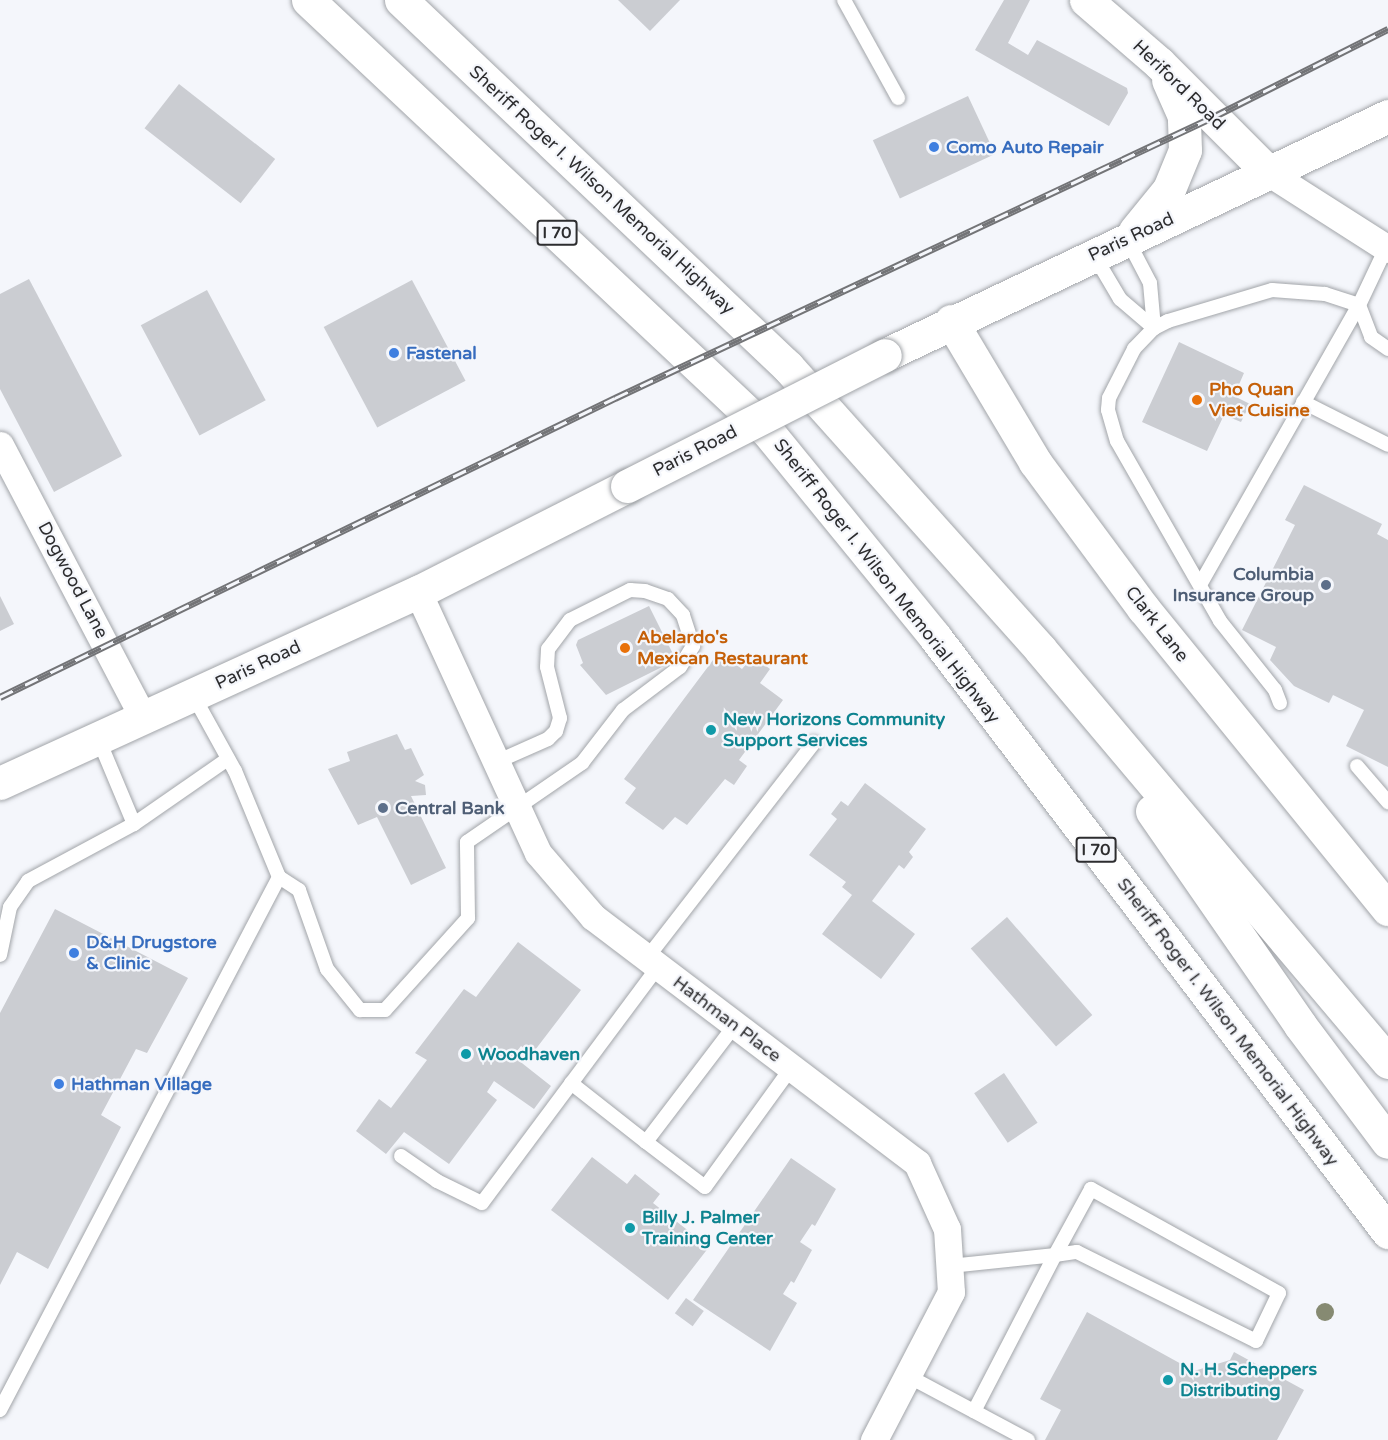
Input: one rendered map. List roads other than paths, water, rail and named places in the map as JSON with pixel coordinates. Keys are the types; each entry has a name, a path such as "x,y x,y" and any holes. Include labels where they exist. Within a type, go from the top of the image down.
{"main road":[{"name":"Sheriff Roger I. Wilson Memorial Highway","path":"308,0 768,432 935,637 1388,1232"},
{"name":"Sheriff Roger I. Wilson Memorial Highway","path":"401,0 788,367 1040,649"},
{"name":"Heriford Road","path":"1086,0 1159,63 1269,173"},
{"path":"1127,239 1157,208 1176,178 1185,150 1181,102 1159,63"},
{"name":"Paris Road","path":"0,783 418,592 951,321 1388,116"},
{"name":"Clark Lane","path":"951,321 1035,462 1143,608 1388,909"},
{"path":"1040,649 1388,1062"},
{"path":"1040,649 1300,1025 1388,1142"}],"street":[{"path":"1269,173 1387,248"},
{"name":"Dogwood Lane","path":"0,445 143,717"},
{"name":"Hathman Place","path":"418,592 538,853 593,917 917,1163 947,1229 951,1292 874,1440"}],"lane":[{"path":"844,0 898,98"},
{"path":"1127,239 1150,284 1154,328"},
{"path":"1201,584 1359,305 1387,248"},
{"path":"1094,255 1120,299 1154,328"},
{"path":"1280,703 1275,690 1220,621 1201,584 1117,441 1108,410 1122,366 1154,328 1272,290 1325,294 1359,305"},
{"path":"1359,305 1371,337 1388,350"},
{"path":"1303,402 1388,445"},
{"path":"193,695 228,759 279,877 299,890 327,969 360,1010 385,1010 468,918 466,842 518,810 582,764 623,710 689,657 692,635 683,615 668,599 645,591 630,590 570,620 548,649 547,667 560,718 556,731 548,739 496,762"},
{"path":"98,738 134,824"},
{"path":"401,1156 437,1181 482,1203 571,1083 653,962 814,743"},
{"path":"1,951 10,907 28,881 134,824 228,759"},
{"path":"1357,766 1388,802"},
{"path":"0,1410 279,877"},
{"path":"646,1142 735,1025"},
{"path":"571,1083 705,1187 791,1068"},
{"path":"950,1266 1055,1255 1077,1252 1256,1341 1279,1293 1091,1189 1055,1255 974,1411"},
{"path":"908,1376 1028,1440"}],"railway":[{"path":"0,697 615,398 1213,117 1388,29"}],"place":[{"name":"Como Auto Repair","path":"934,147"},
{"name":"Fastenal","path":"394,353"},
{"name":"Pho Quan Viet Cuisine","path":"1197,400"},
{"name":"Columbia Insurance Group","path":"1326,585"},
{"name":"Abelardo's Mexican Restaurant","path":"625,648"},
{"name":"New Horizons Community Support Services","path":"711,730"},
{"name":"Central Bank","path":"383,808"},
{"name":"D&H Drugstore & Clinic","path":"74,953"},
{"name":"Woodhaven","path":"466,1054"},
{"name":"Hathman Village","path":"59,1084"},
{"name":"Billy J. Palmer Training Center","path":"630,1228"},
{"name":"N. H. Scheppers Distributing","path":"1168,1380"}]}
